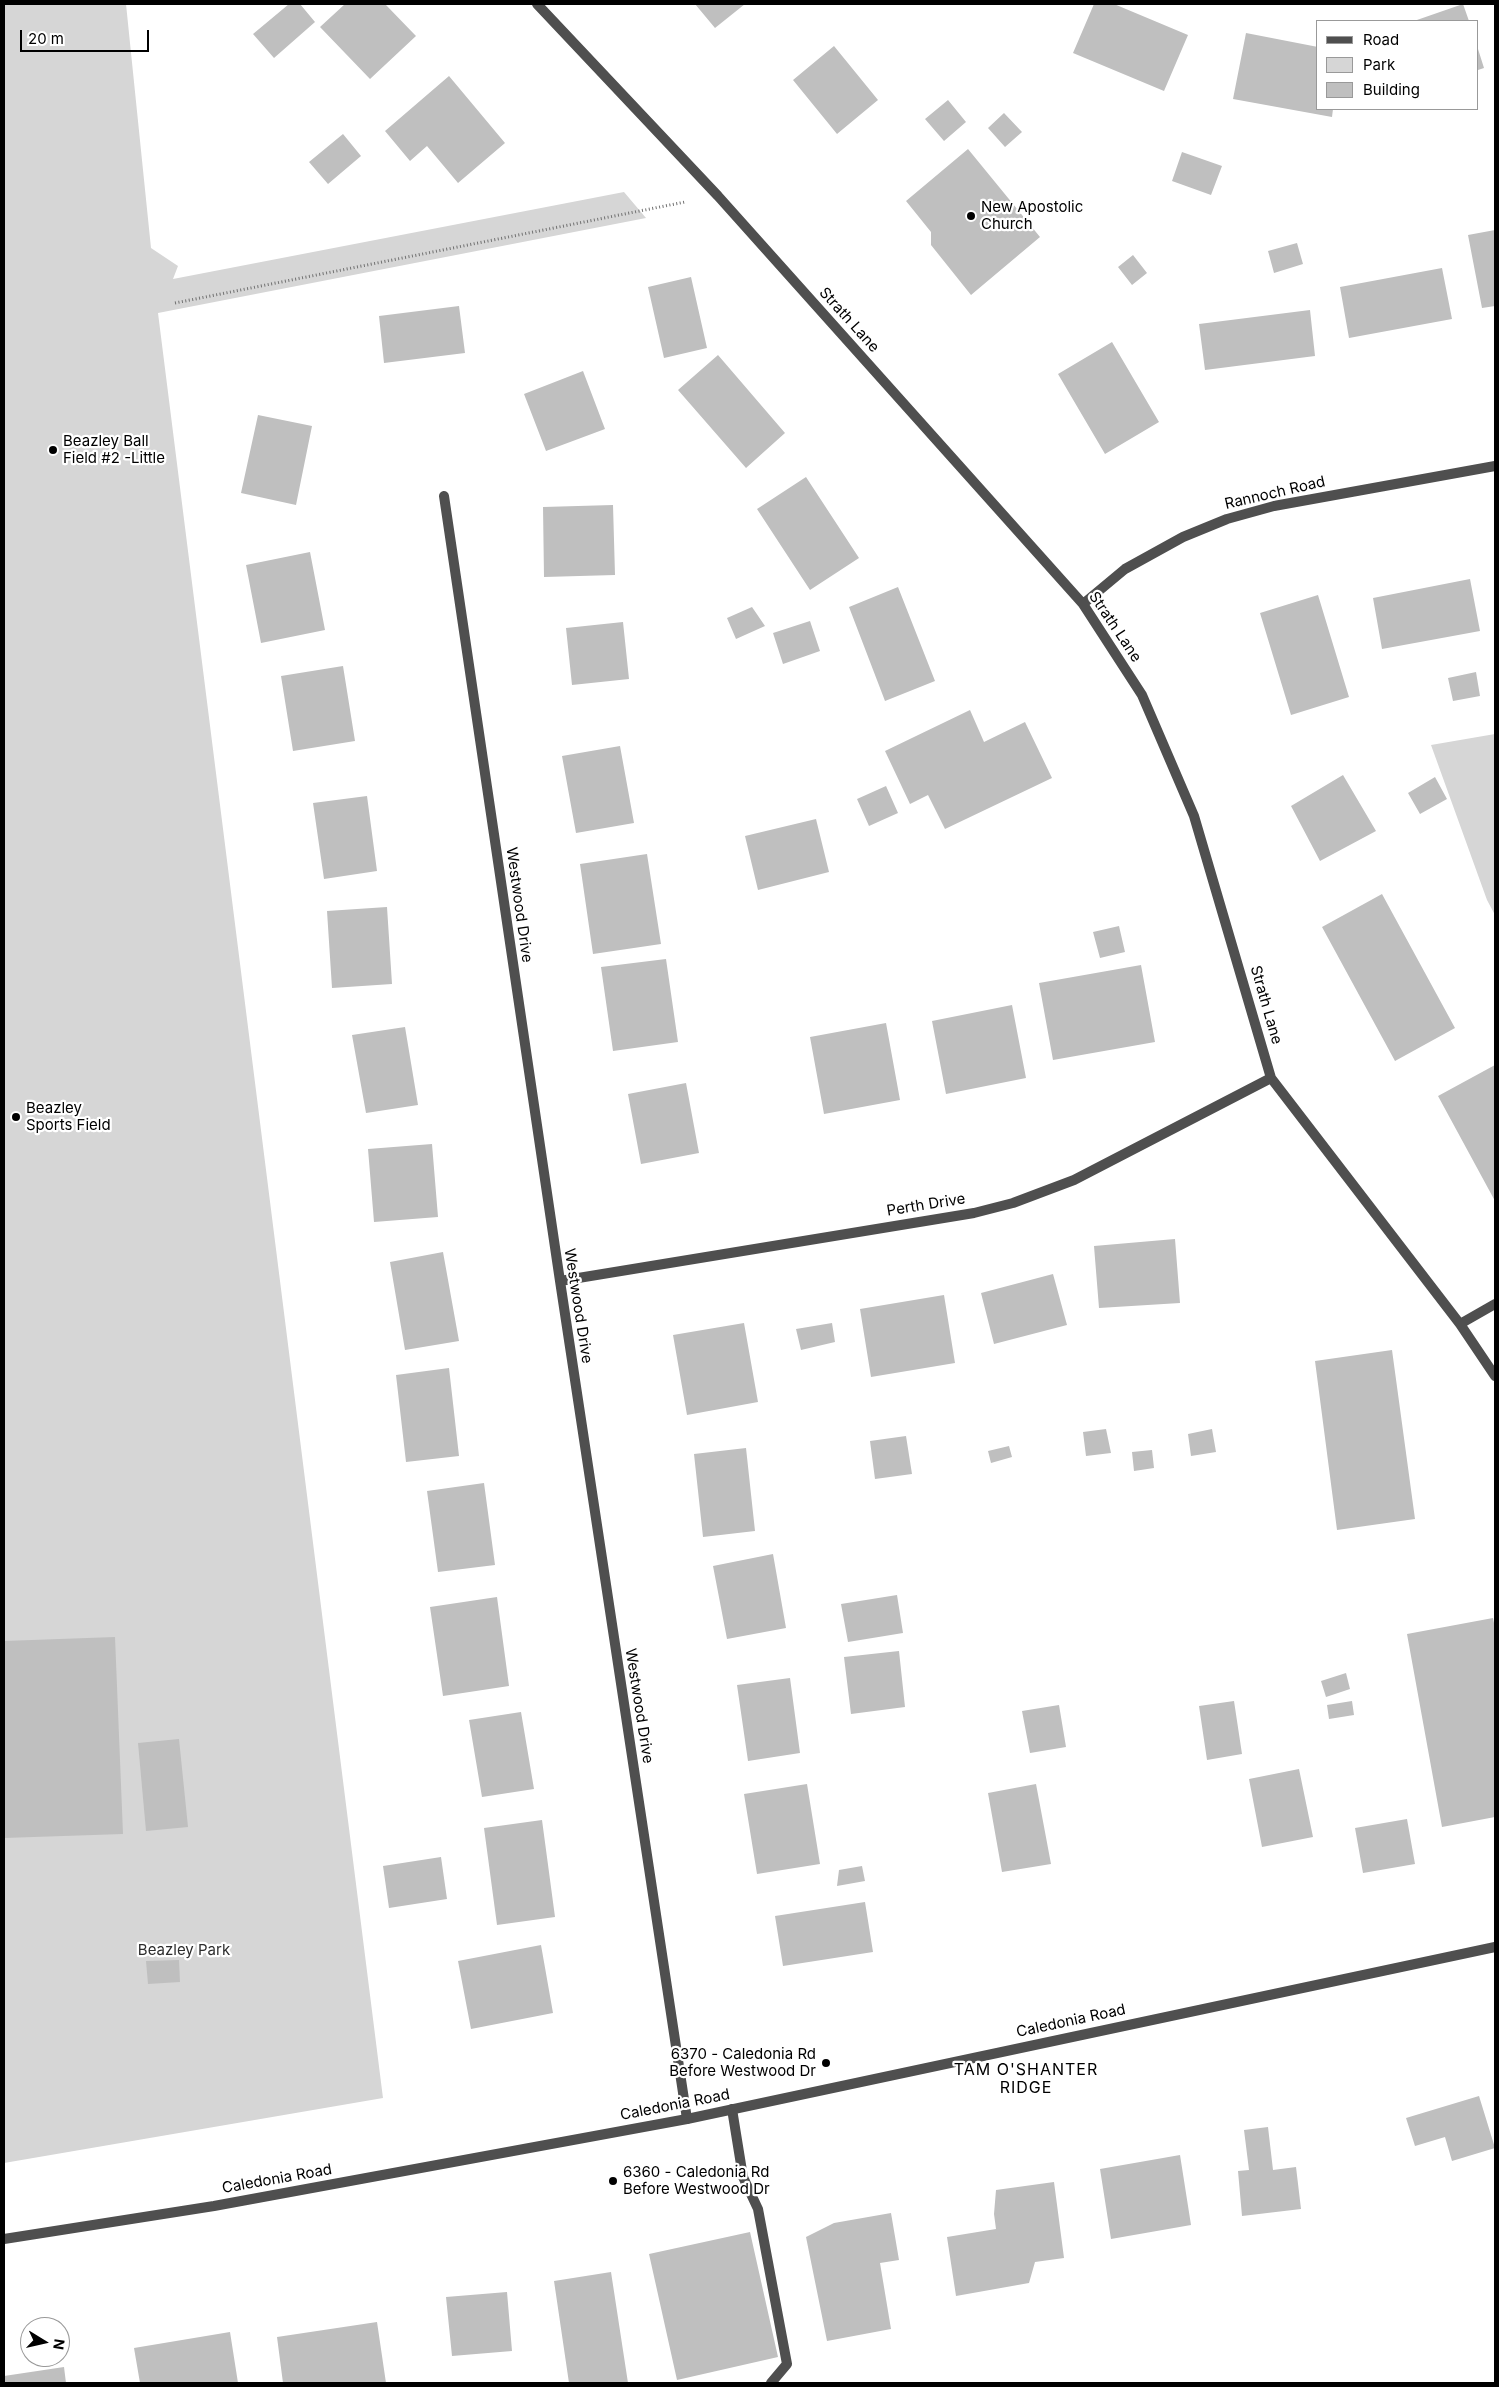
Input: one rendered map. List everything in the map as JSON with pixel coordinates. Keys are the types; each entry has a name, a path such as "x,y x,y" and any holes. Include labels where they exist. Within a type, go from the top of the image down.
{"street":[{"name":"Strath Lane","path":"537,4 718,196 1083,604 1142,695 1194,816 1271,1078 1460,1324 1495,1376"},
{"name":"Rannoch Road","path":"1083,604 1125,569 1183,537 1228,519 1274,506 1495,466"},
{"name":"Westwood Drive","path":"444,496 560,1281 687,2119"},
{"name":"Perth Drive","path":"560,1281 974,1213 1013,1204 1074,1180 1271,1078"},
{"path":"1460,1324 1495,1304"},
{"name":"Caledonia Road","path":"4,2239 214,2206 687,2119 1495,1947"},
{"path":"732,2109 743,2177 758,2208 787,2364 771,2383"}],"path":[{"path":"175,303 718,196"}],"green space":[{"name":"Beazley Park","path":"4,4 126,4 151,248 178,266 173,279 624,192 646,218 158,313 383,2098 4,2163"},
{"path":"1495,734 1495,915 1487,900 1431,745"}],"building":[{"path":"289,4 300,4 315,22 274,58 253,34"},
{"path":"345,4 385,4 416,36 370,79 320,27"},
{"path":"695,4 745,4 715,28"},
{"path":"1094,4 1114,4 1188,35 1164,91 1073,53"},
{"path":"1463,4 1469,20 1417,20"},
{"path":"1246,33 1316,47 1316,110 1333,110 1332,117 1233,99"},
{"path":"834,46 878,100 837,134 793,80"},
{"path":"1479,52 1484,68 1479,70"},
{"path":"449,76 505,143 458,183 427,146 410,161 385,131"},
{"path":"948,100 966,122 944,141 925,119"},
{"path":"1004,113 1022,132 1005,147 988,128"},
{"path":"343,134 361,156 328,184 309,162"},
{"name":"New Apostolic Church","path":"968,149 1040,237 971,295 931,245 931,232 906,201"},
{"path":"1182,152 1222,166 1211,195 1172,181"},
{"path":"1495,230 1495,306 1482,308 1468,235"},
{"path":"1297,243 1303,264 1274,273 1268,251"},
{"path":"1133,255 1147,273 1132,285 1118,267"},
{"path":"1442,268 1452,319 1349,338 1340,287"},
{"path":"691,277 707,348 664,358 648,287"},
{"path":"459,306 465,353 384,363 379,316"},
{"path":"1310,310 1315,356 1205,370 1199,324"},
{"path":"1112,342 1159,422 1105,454 1058,374"},
{"path":"718,355 785,433 746,468 678,390"},
{"path":"583,371 605,429 546,451 524,394"},
{"path":"258,415 312,426 296,505 241,493"},
{"path":"806,477 859,558 810,590 757,509"},
{"path":"613,505 615,575 544,577 543,507"},
{"path":"310,552 325,630 261,643 246,565"},
{"path":"1470,579 1480,631 1382,649 1373,598"},
{"path":"898,587 935,681 885,701 849,607"},
{"path":"1318,595 1349,697 1291,715 1260,613"},
{"path":"752,607 765,626 736,639 727,618"},
{"path":"810,621 820,651 783,664 773,633"},
{"path":"623,622 629,679 572,685 566,628"},
{"path":"343,666 355,741 293,751 281,676"},
{"path":"1476,672 1480,696 1453,701 1448,678"},
{"path":"970,710 984,742 1025,722 1052,778 945,829 928,795 910,804 885,751"},
{"path":"620,746 634,823 576,833 562,756"},
{"path":"1343,775 1376,831 1320,861 1291,806"},
{"path":"1435,777 1447,799 1420,814 1408,793"},
{"path":"886,786 898,813 869,826 857,799"},
{"path":"367,796 377,871 324,879 313,803"},
{"path":"816,819 829,872 758,890 745,836"},
{"path":"647,854 661,944 593,954 580,864"},
{"path":"1382,894 1455,1028 1395,1061 1322,927"},
{"path":"387,907 392,984 332,988 327,911"},
{"path":"1119,926 1125,952 1100,958 1093,932"},
{"path":"666,959 678,1042 613,1051 601,967"},
{"path":"1141,965 1155,1042 1053,1060 1039,983"},
{"path":"1012,1005 1026,1078 946,1094 932,1021"},
{"path":"886,1023 900,1100 824,1114 810,1037"},
{"path":"405,1027 418,1105 366,1113 352,1035"},
{"path":"1495,1065 1495,1201 1438,1096"},
{"path":"686,1083 699,1153 641,1164 628,1094"},
{"path":"432,1144 438,1217 374,1222 368,1149"},
{"path":"1175,1239 1180,1303 1099,1308 1094,1246"},
{"path":"443,1252 459,1341 405,1350 390,1262"},
{"path":"1053,1274 1067,1325 994,1344 981,1293"},
{"path":"944,1295 955,1363 871,1377 860,1309"},
{"path":"744,1323 758,1402 687,1415 673,1335"},
{"path":"832,1323 835,1342 801,1350 796,1329"},
{"path":"1392,1350 1415,1519 1337,1530 1315,1361"},
{"path":"449,1368 459,1456 406,1462 396,1375"},
{"path":"1106,1429 1111,1453 1086,1456 1083,1432"},
{"path":"1212,1429 1216,1452 1191,1456 1188,1434"},
{"path":"906,1436 912,1474 875,1479 870,1441"},
{"path":"1009,1446 1012,1457 991,1463 988,1451"},
{"path":"746,1448 755,1531 703,1537 694,1454"},
{"path":"1152,1450 1154,1468 1134,1471 1132,1452"},
{"path":"484,1483 495,1565 438,1572 427,1491"},
{"path":"773,1554 786,1628 727,1639 713,1566"},
{"path":"897,1595 903,1633 848,1642 841,1604"},
{"path":"497,1597 509,1686 443,1696 430,1607"},
{"path":"1493,1618 1495,1628 1495,1817 1442,1827 1407,1634"},
{"path":"115,1637 123,1834 4,1838 4,1641"},
{"path":"899,1651 905,1707 851,1714 844,1657"},
{"path":"1346,1673 1350,1689 1326,1697 1321,1681"},
{"path":"790,1678 800,1753 748,1761 737,1685"},
{"path":"1234,1701 1242,1754 1207,1760 1199,1706"},
{"path":"1352,1701 1354,1715 1329,1719 1327,1705"},
{"path":"1059,1705 1066,1747 1030,1753 1022,1711"},
{"path":"521,1712 534,1789 482,1797 469,1720"},
{"path":"179,1739 188,1827 146,1831 138,1743"},
{"path":"1299,1769 1313,1837 1262,1847 1249,1779"},
{"path":"807,1784 820,1864 757,1874 744,1794"},
{"path":"1036,1784 1051,1864 1002,1872 988,1793"},
{"path":"1407,1819 1415,1864 1363,1873 1355,1828"},
{"path":"542,1820 555,1917 497,1925 484,1828"},
{"path":"441,1857 447,1899 389,1908 383,1866"},
{"path":"862,1866 865,1881 837,1886 839,1870"},
{"path":"865,1902 873,1952 783,1966 775,1916"},
{"path":"541,1945 553,2013 471,2029 458,1961"},
{"path":"179,1960 180,1982 148,1984 146,1961"},
{"path":"1479,2096 1495,2148 1452,2161 1445,2137 1415,2146 1406,2118"},
{"path":"1268,2127 1273,2170 1296,2167 1301,2209 1242,2216 1238,2171 1249,2170 1244,2130"},
{"path":"1180,2155 1191,2225 1111,2239 1100,2169"},
{"path":"1054,2182 1064,2258 1035,2262 1029,2283 956,2296 947,2237 996,2229 994,2214 996,2190"},
{"path":"891,2213 899,2260 880,2263 891,2329 827,2341 806,2237 834,2223"},
{"path":"750,2232 778,2357 677,2380 649,2254"},
{"path":"611,2272 628,2383 569,2383 554,2281"},
{"path":"507,2292 512,2351 452,2356 446,2297"},
{"path":"377,2322 386,2383 283,2383 277,2337"},
{"path":"230,2332 238,2383 140,2383 134,2348"},
{"path":"64,2367 66,2383 4,2383 4,2376"}],"place":[{"name":"New Apostolic Church","path":"971,216"},
{"name":"Beazley Ball Field #2 -Little","path":"53,450"},
{"name":"Beazley Sports Field","path":"16,1117"},
{"name":"6370 - Caledonia Rd Before Westwood Dr","path":"826,2063"},
{"name":"6360 - Caledonia Rd Before Westwood Dr","path":"613,2181"}],"district":[{"name":"TAM O'SHANTER RIDGE","path":"1026,2079"}]}
